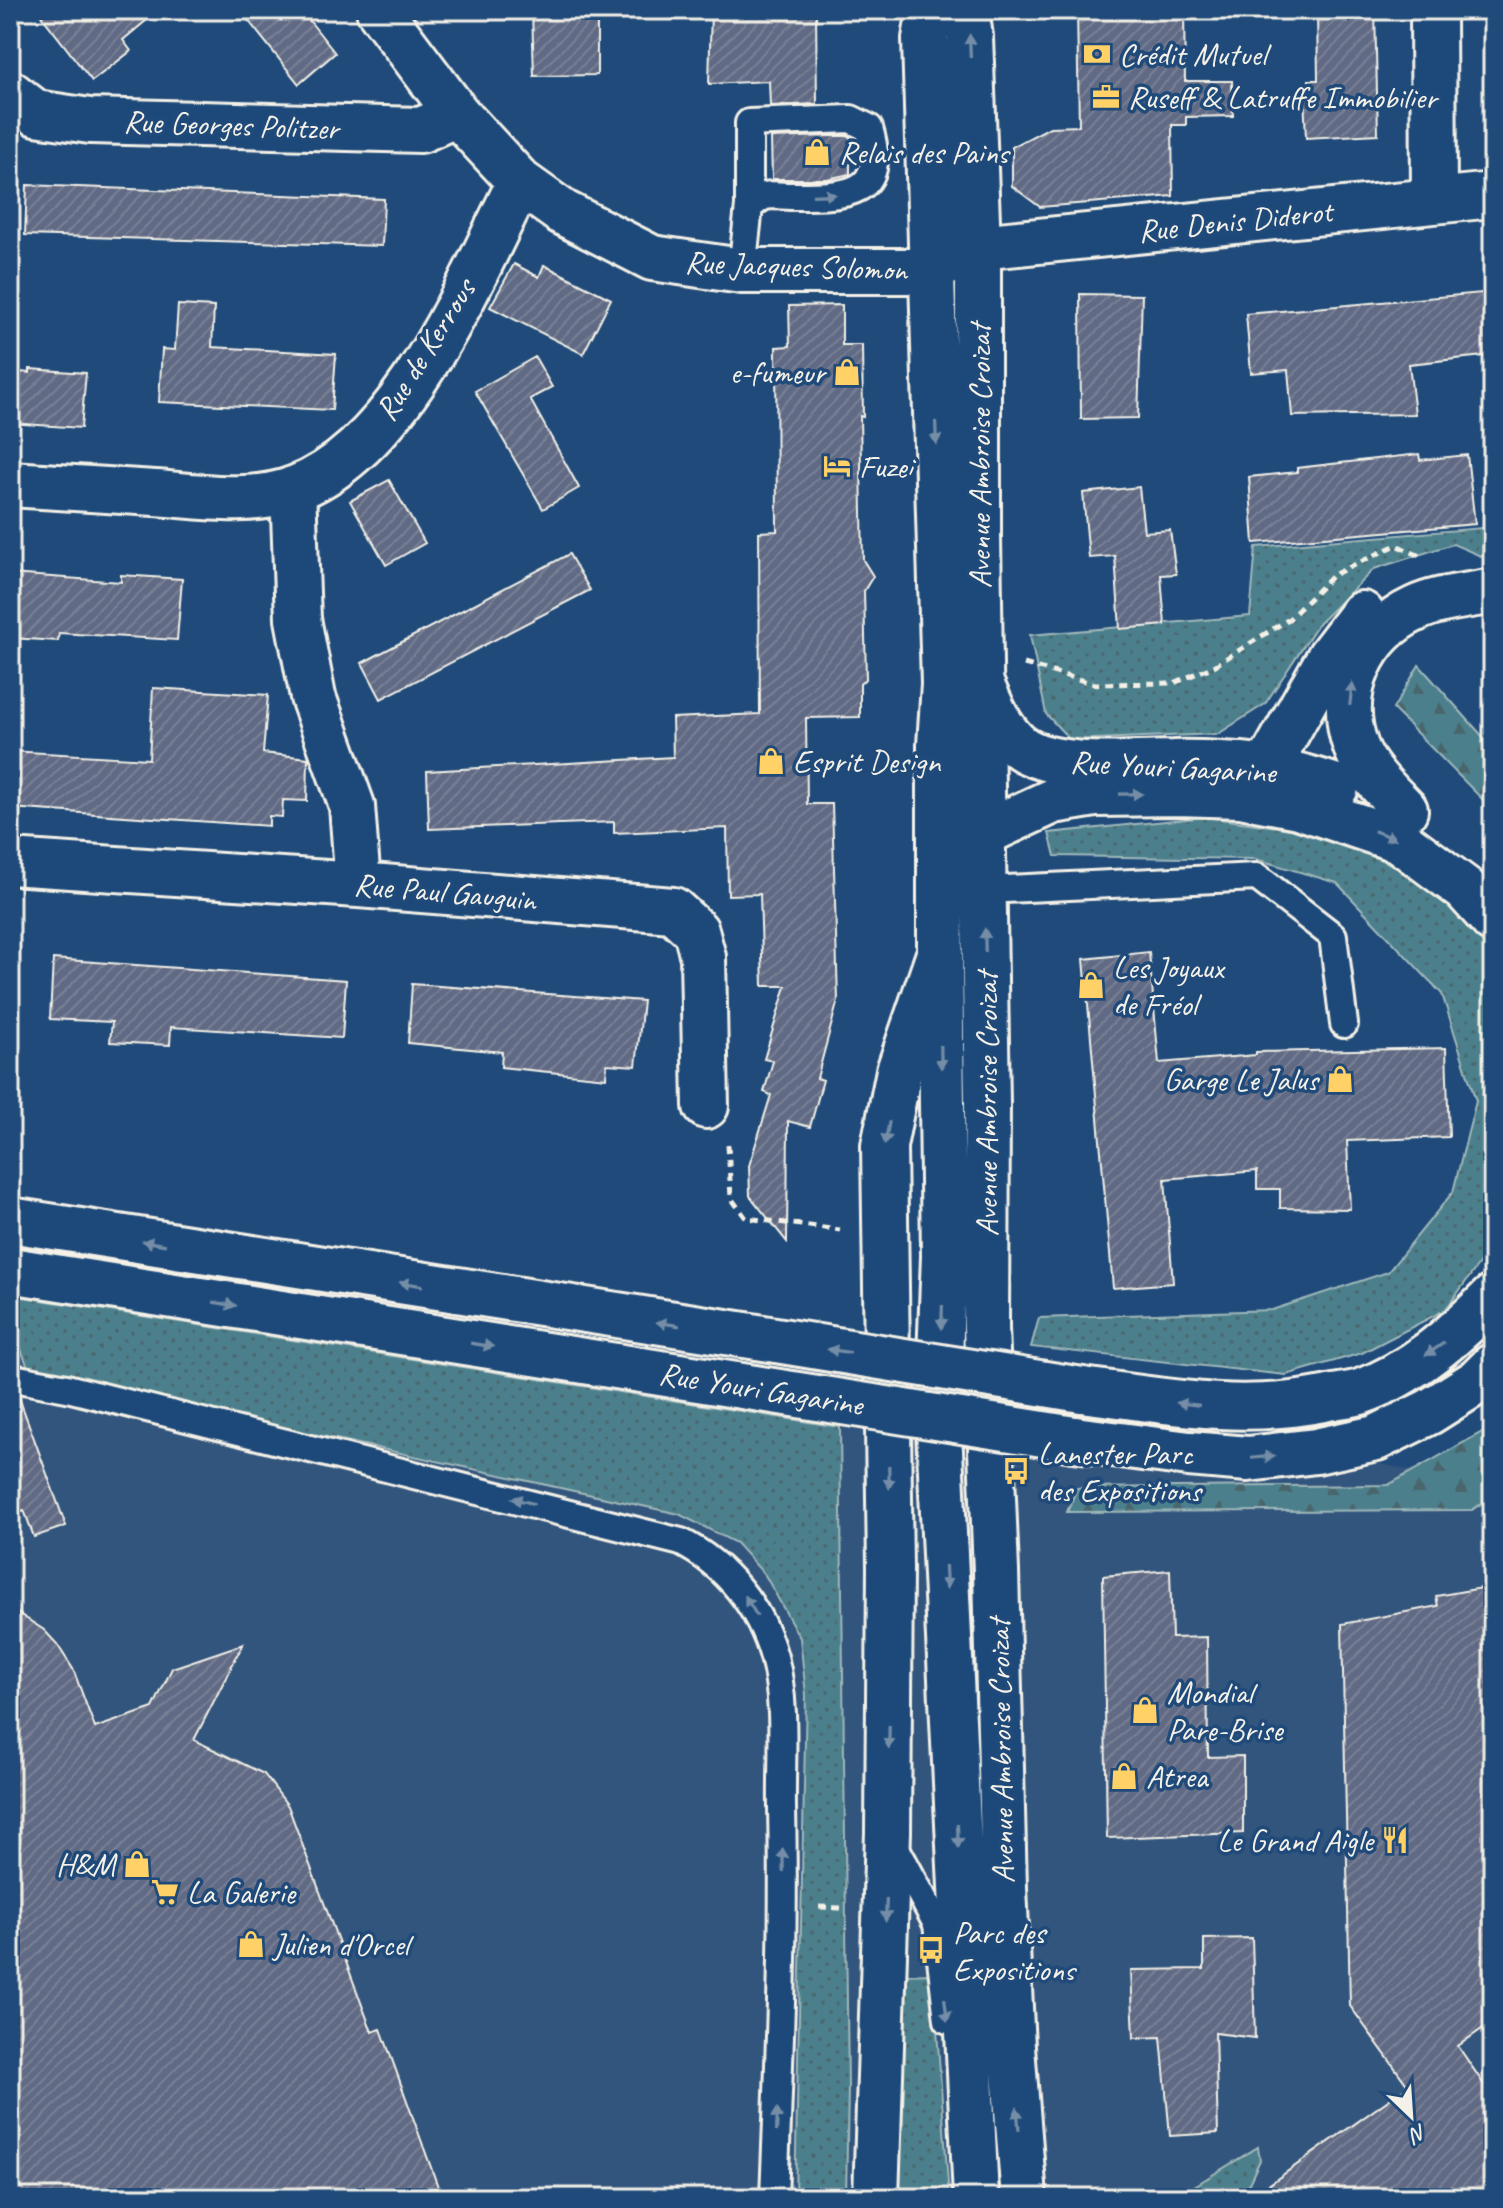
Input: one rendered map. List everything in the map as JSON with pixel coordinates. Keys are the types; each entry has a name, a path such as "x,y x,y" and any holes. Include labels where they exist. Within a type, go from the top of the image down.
{"street":[{"name":"Rue Jacques Solomon","path":"379,10 457,114 520,182 562,212 652,258 742,271 931,271"},
{"name":"Avenue Ambroise Croizat","path":"966,10 970,37 961,110 978,247 978,453 969,674 971,774 984,833 986,1328 1004,1888 1024,2198"},
{"path":"1433,10 1434,200"},
{"name":"Avenue Ambroise Croizat","path":"928,24 931,271 969,674"},
{"path":"928,24 961,110"},
{"name":"Rue Georges Politzer","path":"10,93 36,113 90,121 421,130 457,114"},
{"name":"Rue de Kerrous","path":"10,484 216,498 293,489 326,472 357,450 400,402 447,324 520,182"},
{"name":"Rue Denis Diderot","path":"978,247 1493,195"},
{"path":"978,247 931,271 955,293 955,375 978,453"},
{"path":"293,489 298,619 313,697 352,806 358,885"},
{"path":"1356,748 1339,788 1298,806 1267,768 1330,656 1363,612 1414,581 1480,579"},
{"path":"1405,810 1372,774 1356,748 1349,714 1353,680 1365,649 1387,624 1480,579"},
{"path":"969,674 998,722 971,774 1023,798 1053,801"},
{"name":"Rue Youri Gagarine","path":"971,774 1049,759 1092,765 1178,763 1267,768 1405,810 1451,840 1493,875"},
{"name":"Avenue Ambroise Croizat","path":"971,774 940,880 944,1256 938,1409 976,2198"},
{"name":"Rue Youri Gagarine","path":"1053,801 1095,794 1178,793 1240,795 1298,806 1399,840 1465,889 1493,920"},
{"path":"940,880 961,851 984,833 1053,801"},
{"name":"Rue Paul Gauguin","path":"10,862 673,910 696,931 703,957 706,1106"},
{"path":"876,2198 888,1832 890,1568 884,1146 899,1071 940,951"},
{"name":"Rue Youri Gagarine","path":"10,1220 1082,1390 1247,1409 1360,1392 1404,1369 1447,1341 1493,1297"},
{"name":"Rue Youri Gagarine","path":"10,1270 1074,1439 1248,1459 1316,1451 1376,1438 1429,1412 1478,1381 1493,1366"}],"lane":[{"path":"742,271 749,206 749,123 851,119 869,128 875,150 873,174 862,188 835,196 766,196 749,206"},
{"path":"984,890 1257,877 1333,936 1344,1024"},
{"path":"18,1379 67,1388 637,1529 681,1542 704,1553 739,1586 774,1656 780,1696 783,1906 774,2198"},
{"path":"888,1832 937,1924 968,2198"}],"path":[{"path":"969,674 1095,684 1174,683 1214,666 1289,619 1333,575 1396,545 1480,579"},
{"path":"706,1106 725,1105 731,1198 746,1218 885,1235"},
{"path":"783,1906 886,1909"}],"shaded area":[{"path":"10,1265 550,1352 1325,1452 1493,1488 1493,2198 10,2198"}],"green space":[{"path":"1482,528 1483,557 1453,544 1374,569 1318,624 1265,704 1218,734 1070,740 1046,714 1030,635 1250,616 1256,547"},
{"path":"1419,665 1493,748 1493,810 1393,709"},
{"path":"1205,817 1342,836 1456,903 1493,958 1493,1245 1445,1310 1362,1353 1286,1375 1031,1347 1039,1318 1272,1310 1388,1272 1453,1192 1476,1101 1442,994 1337,883 1256,859 1055,856 1049,833"},
{"path":"10,1295 840,1427 848,2088 846,2198 795,2198 806,1695 800,1638 765,1575 736,1543 679,1514 30,1372 10,1329"},
{"path":"1493,1426 1493,1496 1472,1510 1067,1512 1077,1488 1388,1485"},
{"path":"933,1974 949,2198 899,2198 902,1975"},
{"path":"1258,2147 1260,2160 1245,2192 1236,2198 1175,2198"}],"building":[{"path":"37,10 159,10 123,40 131,51 92,81"},
{"path":"240,10 301,10 335,53 299,84"},
{"path":"532,10 597,10 597,75 534,76"},
{"path":"711,10 816,10 817,104 770,106 769,81 709,84"},
{"path":"1077,10 1184,10 1185,81 1232,81 1233,116 1186,117 1186,125 1172,125 1173,196 1040,207 1012,186 1012,147 1050,127 1079,126"},
{"path":"1317,10 1375,10 1378,134 1306,138 1304,96 1309,96 1309,80 1318,80"},
{"path":"850,136 850,174 827,179 772,179 771,138"},
{"path":"27,185 384,199 382,246 25,235"},
{"path":"514,264 539,277 544,265 611,299 583,354 490,307"},
{"path":"1493,292 1493,355 1409,364 1415,414 1292,416 1288,370 1251,373 1246,314"},
{"path":"1080,294 1142,295 1138,418 1081,419"},
{"path":"178,305 214,307 212,347 336,354 332,410 159,402 162,349 175,350"},
{"path":"842,305 842,345 862,345 863,560 873,576 864,591 866,678 860,684 860,717 806,718 807,804 832,804 838,1000 817,1078 823,1080 810,1127 788,1121 787,1242 750,1196 749,1166 771,1095 764,1092 773,1061 764,1059 786,986 763,986 760,894 728,895 727,828 614,833 614,822 429,829 427,771 673,757 672,718 760,714 759,532 777,531 776,347 790,346 789,306"},
{"path":"535,357 552,387 530,399 579,488 543,509 475,391"},
{"path":"30,369 86,373 81,428 10,423 10,371 30,373"},
{"path":"1419,454 1420,460 1467,455 1475,524 1254,543 1249,477 1297,472 1297,468"},
{"path":"389,480 425,543 386,565 350,501"},
{"path":"1139,487 1144,532 1170,530 1176,574 1161,575 1165,625 1120,629 1115,556 1089,558 1083,493"},
{"path":"569,554 590,590 381,699 362,663"},
{"path":"10,574 121,582 121,575 182,579 177,640 59,633 58,641 10,638"},
{"path":"153,688 268,695 263,753 308,758 307,801 283,800 282,817 269,816 269,826 10,808 10,751 149,759"},
{"path":"1149,952 1159,1063 1256,1055 1256,1052 1446,1048 1449,1137 1347,1141 1350,1209 1280,1208 1280,1189 1257,1189 1257,1171 1165,1179 1173,1283 1113,1288 1084,959"},
{"path":"53,959 346,980 342,1038 171,1027 170,1045 110,1042 112,1022 50,1019"},
{"path":"412,984 643,1001 636,1066 607,1064 606,1078 501,1067 502,1052 408,1043"},
{"path":"10,1392 18,1395 66,1526 34,1537 24,1510 10,1515"},
{"path":"1170,1570 1172,1638 1207,1637 1208,1757 1243,1756 1243,1833 1107,1838 1103,1576"},
{"path":"1493,1586 1493,2021 1458,2046 1493,2098 1493,2198 1250,2198 1408,2086 1350,2006 1342,1624 1438,1606 1436,1596"},
{"name":"La Galerie","path":"10,1608 44,1630 57,1644 73,1669 95,1728 153,1708 172,1668 243,1644 194,1740 264,1774 288,1806 372,2032 381,2029 442,2198 10,2198"},
{"path":"1252,1938 1255,2038 1215,2033 1218,2133 1170,2136 1161,2037 1134,2038 1131,1970 1204,1969 1204,1939"}],"place":[{"name":"Crédit Mutuel","path":"1097,54"},
{"name":"Ruseff & Latruffe Immobilier","path":"1106,97"},
{"name":"Relais des Pains","path":"817,152"},
{"name":"e-fumeur","path":"847,372"},
{"name":"Fuzei","path":"837,466"},
{"name":"Esprit Design","path":"771,761"},
{"name":"Les Joyaux de Fréol","path":"1091,985"},
{"name":"Garge Le Jalus","path":"1340,1079"},
{"name":"Lanester Parc des Expositions","path":"1016,1471"},
{"name":"Mondial Pare-Brise","path":"1145,1710"},
{"name":"Atrea","path":"1124,1776"},
{"name":"Le Grand Aigle","path":"1395,1840"},
{"name":"H&M","path":"137,1864"},
{"name":"La Galerie","path":"165,1892"},
{"name":"Julien d'Orcel","path":"251,1944"},
{"name":"Parc des Expositions","path":"931,1950"}]}
